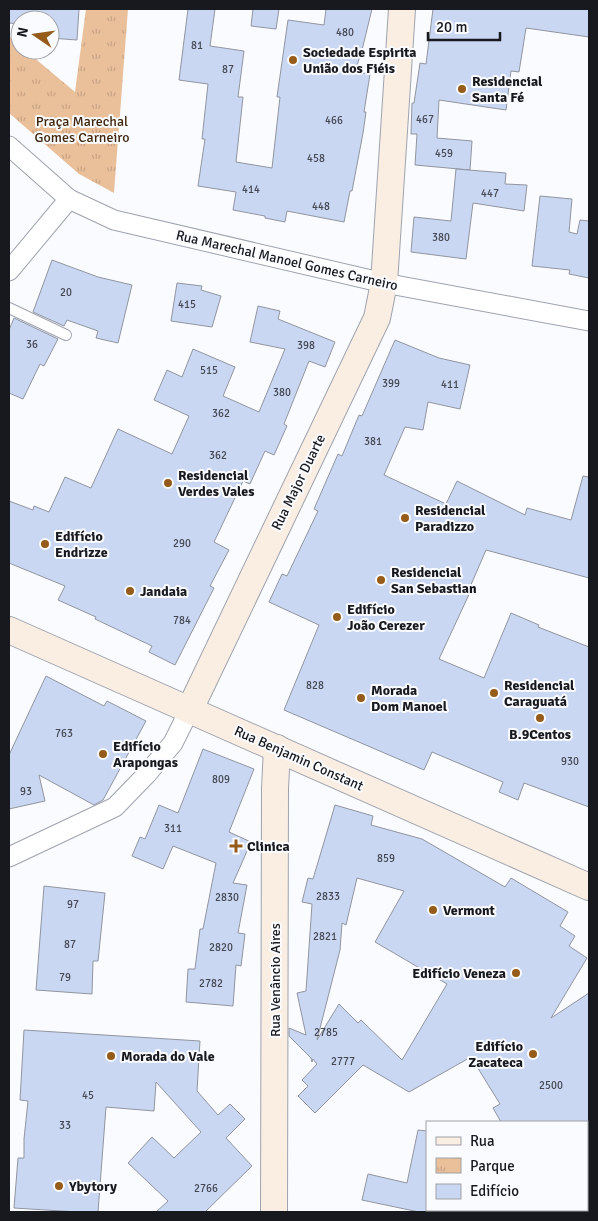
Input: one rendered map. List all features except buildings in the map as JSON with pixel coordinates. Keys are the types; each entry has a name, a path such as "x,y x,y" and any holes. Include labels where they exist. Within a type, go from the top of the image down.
{"street":[{"name":"Rua Major Duarte","path":"9,856 115,807 146,775 172,743 377,318 384,283 402,9"},
{"name":"Rua Marechal Manoel Gomes Carneiro","path":"9,146 69,199 114,220 384,283 589,321"},
{"path":"9,271 69,199"},
{"name":"Rua Benjamin Constant","path":"9,630 589,886"},
{"name":"Rua Venâncio Aires","path":"274,1212 276,748"}],"lane":[{"path":"9,308 66,335"}],"green space":[{"name":"Praça Marechal Gomes Carneiro","path":"86,9 128,9 114,193 79,174 9,113 9,36 10,60 37,60 75,92"}],"place":[{"name":"Sociedade Espirita União dos Fiéis","path":"293,60"},
{"name":"Residencial Santa Fé","path":"462,89"},
{"name":"Residencial Verdes Vales","path":"168,483"},
{"name":"Residencial Paradizzo","path":"405,518"},
{"name":"Edifício Endrizze","path":"45,544"},
{"name":"Residencial San Sebastian","path":"381,580"},
{"name":"Jandaia","path":"130,591"},
{"name":"Edifício João Cerezer","path":"337,617"},
{"name":"Residencial Caraguatá","path":"494,693"},
{"name":"Morada Dom Manoel","path":"361,698"},
{"name":"B.9Centos","path":"540,718"},
{"name":"Edifício Arapongas","path":"103,754"},
{"name":"Clinica","path":"236,846"},
{"name":"Vermont","path":"433,910"},
{"name":"Edifício Veneza","path":"516,973"},
{"name":"Edifício Zacateca","path":"533,1054"},
{"name":"Morada do Vale","path":"111,1056"},
{"name":"Ybytory","path":"59,1186"}]}
